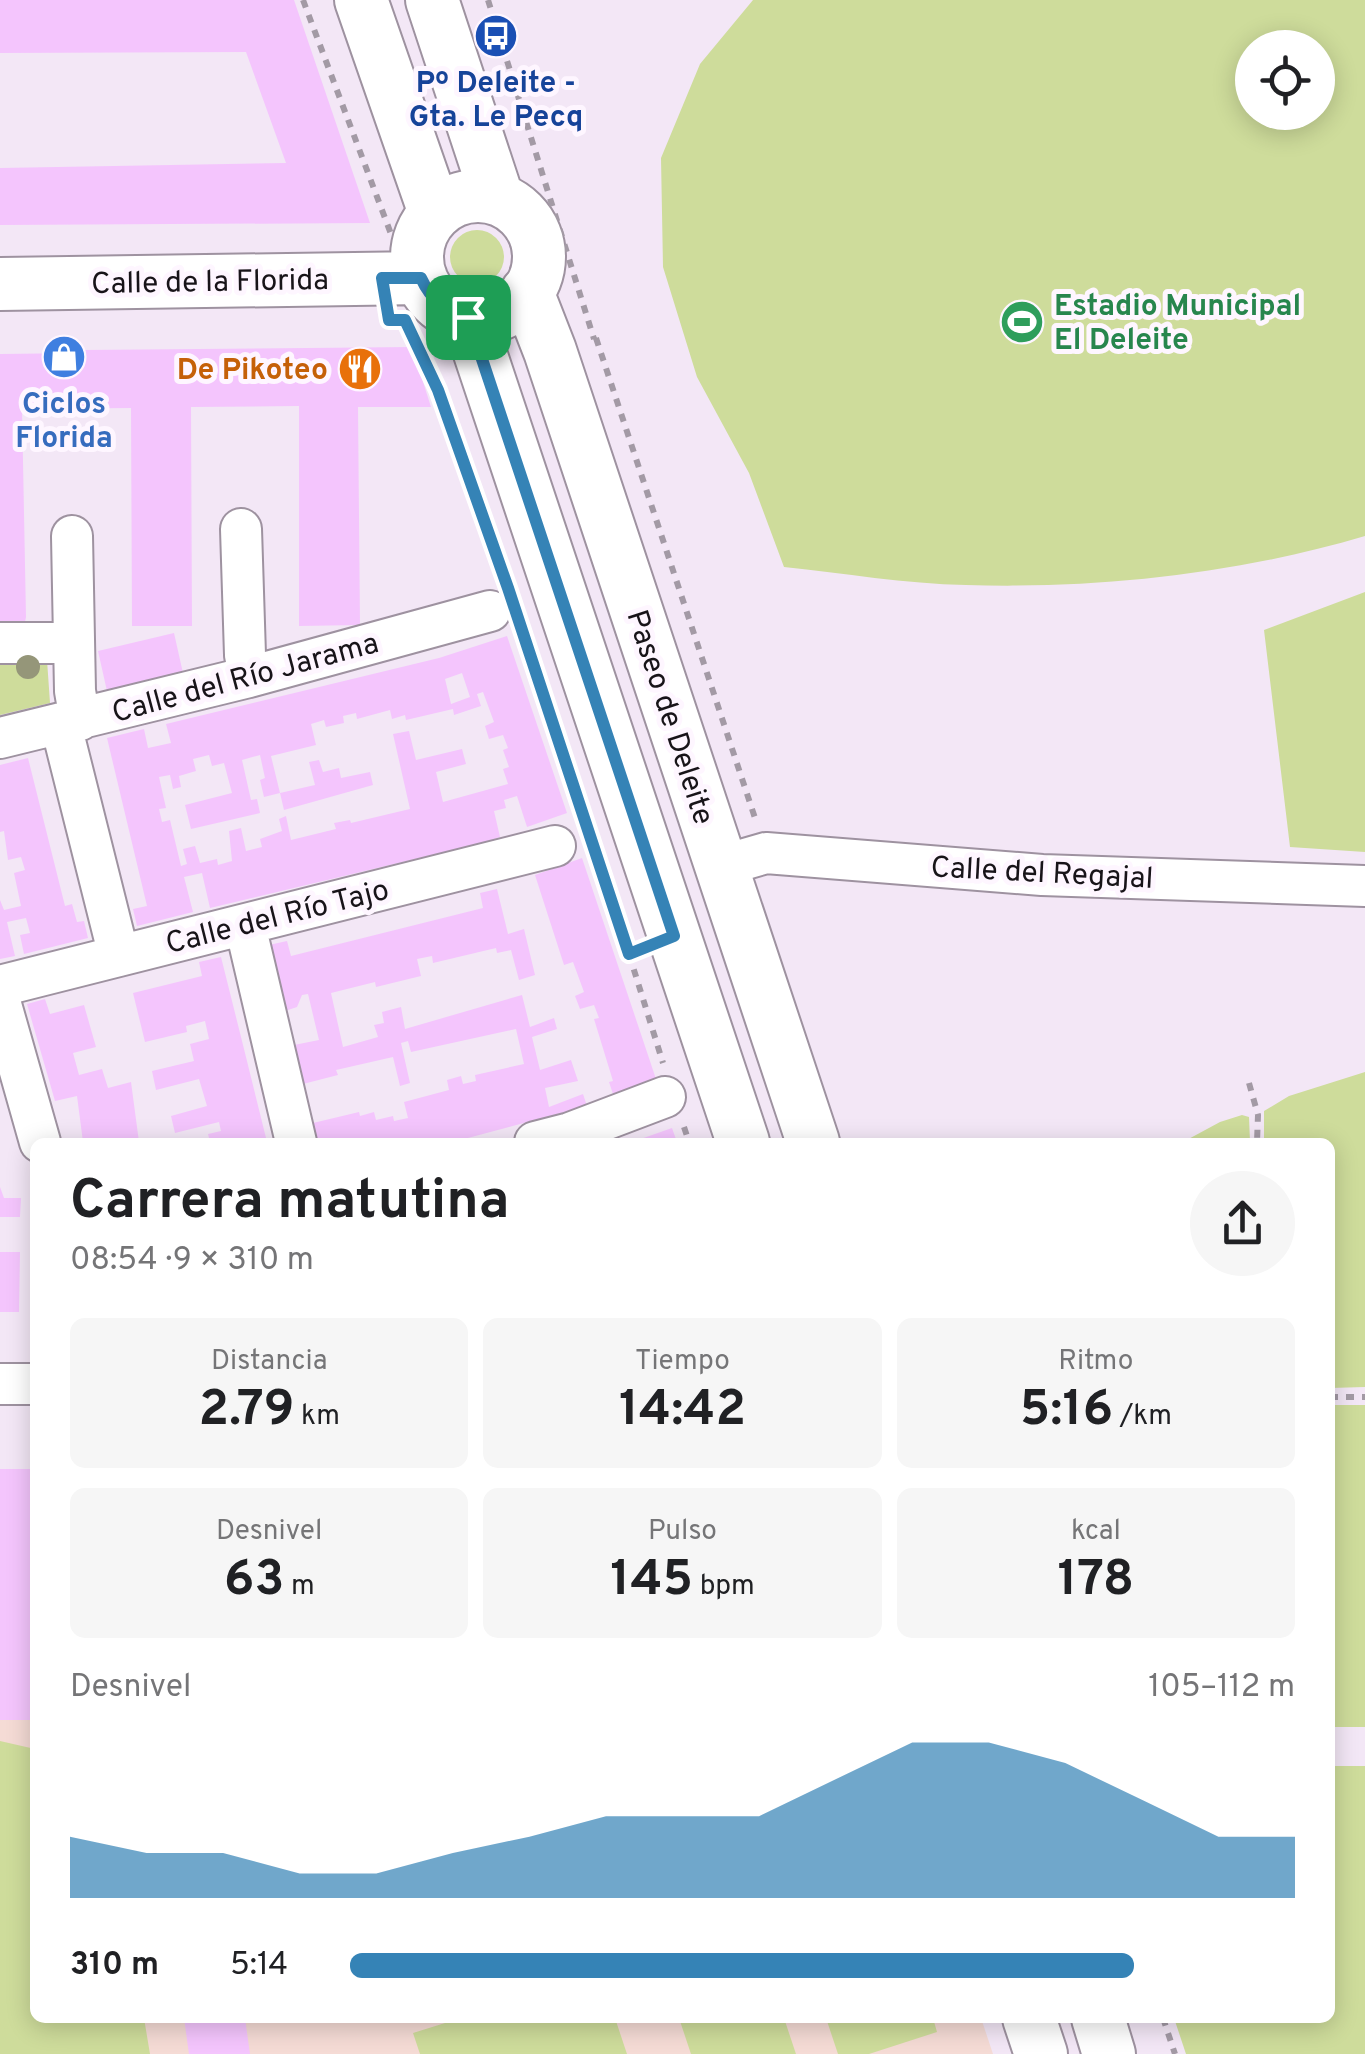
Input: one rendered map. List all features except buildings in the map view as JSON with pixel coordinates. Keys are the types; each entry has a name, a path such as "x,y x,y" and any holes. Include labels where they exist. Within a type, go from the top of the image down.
{"main road":[{"path":"361,0 435,214"},
{"path":"432,0 497,197"},
{"path":"469,196 497,197 523,216 534,234 538,254 536,274 527,292 501,313 468,317 439,304 428,292 401,278 417,261 418,244 435,214 450,202 469,196"},
{"name":"Calle de la Florida","path":"0,284 401,278"},
{"name":"Paseo de Deleite","path":"527,292 812,1138"},
{"path":"468,317 488,370 651,945 741,1138"},
{"path":"1031,2023 1040,2054"},
{"path":"1100,2023 1110,2054"}],"street":[{"path":"241,529 249,677"},
{"path":"72,536 71,722 118,956"},
{"name":"Calle del Río Jarama","path":"0,738 506,608"},
{"path":"0,642 74,643"},
{"name":"Calle del Río Tajo","path":"0,986 578,839"},
{"name":"Calle del Regajal","path":"721,866 766,852 1042,875 1365,886"},
{"path":"245,925 295,1138"},
{"path":"0,1001 39,1138"},
{"path":"546,1138 671,1096"},
{"path":"0,1384 30,1384"}],"path":[{"path":"303,0 391,234 370,240 401,278 389,320 405,320 438,390 578,839 651,945 671,1096 687,1138"},
{"path":"488,0 596,338 550,351"},
{"path":"438,390 488,370"},
{"path":"1249,1083 1258,1115 1257,1138"},
{"path":"1335,1397 1365,1397"},
{"path":"1165,2023 1174,2054"}],"shaded area":[{"path":"0,1469 30,1469 30,2023 983,2023 993,2054 0,2054"}],"green space":[{"name":"Estadio Municipal El Deleite","path":"753,0 1365,0 1365,536 1218,569 1066,584 943,584 784,567 749,473 697,377 663,267 661,158 700,64"},
{"path":"477,230 496,238 504,257 496,276 477,284 458,276 450,257 458,238"},
{"path":"1365,592 1365,852 1290,847 1264,630"},
{"path":"0,660 47,660 50,703 0,715"},
{"path":"1365,1072 1365,1387 1335,1388 1335,1138 1264,1138 1264,1111 1289,1096"},
{"path":"1242,1115 1249,1117 1250,1138 1190,1138"},
{"path":"1335,1405 1365,1405 1365,1727 1335,1727"},
{"path":"0,1741 30,1748 30,2023 145,2023 150,2054 0,2054"},
{"path":"1335,1766 1365,1766 1365,2054 1186,2054 1176,2023 1335,2023"},
{"path":"445,2023 617,2023 627,2054 420,2054 413,2033"},
{"path":"681,2023 786,2023 796,2054 691,2054"},
{"path":"828,2023 934,2023 937,2032 869,2054 838,2054"}],"place":[{"name":"Pº Deleite - Gta. Le Pecq","path":"496,36"},
{"name":"Estadio Municipal El Deleite","path":"1022,322"},
{"name":"Ciclos Florida","path":"64,357"},
{"name":"De Pikoteo","path":"360,369"}],"route":[{"path":"382,278 421,278 439,304 468,317 674,936 629,954 438,390 405,320 389,320 382,278"}]}
